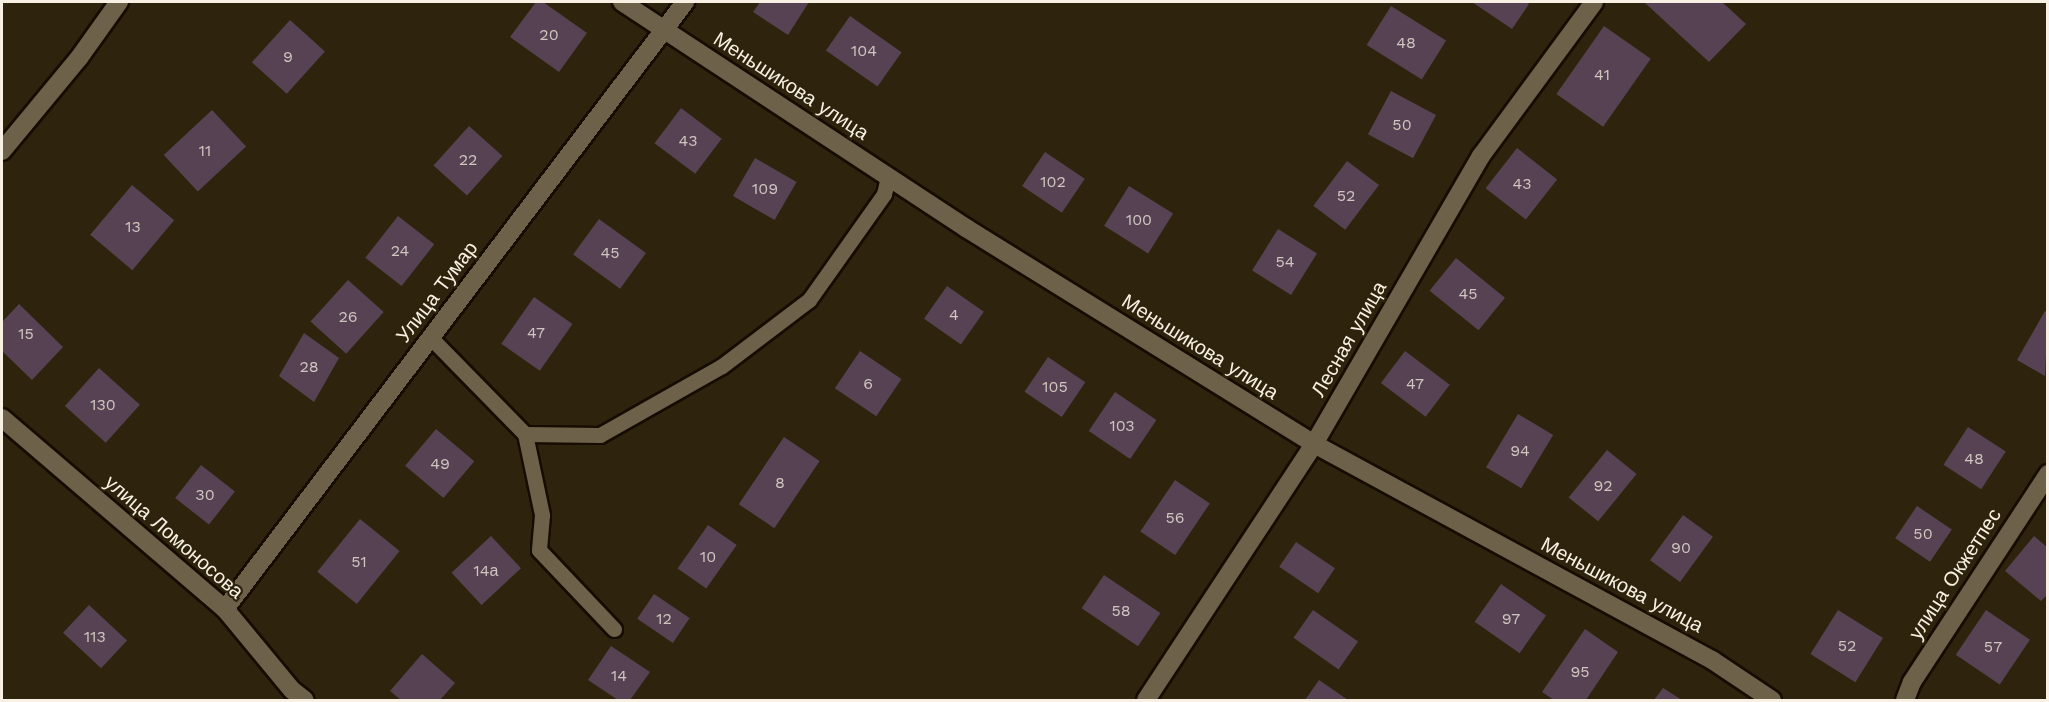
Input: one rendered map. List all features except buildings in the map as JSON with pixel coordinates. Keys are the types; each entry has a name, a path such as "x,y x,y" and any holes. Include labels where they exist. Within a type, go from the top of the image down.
{"street":[{"path":"2,151 79,58 119,2"},
{"name":"Меньшикова улица","path":"622,2 888,176 1314,444 1712,660 1772,700"},
{"name":"Улица Тумар","path":"225,609 686,2"},
{"name":"Лесная улица","path":"1146,700 1314,444 1481,156 1594,2"},
{"name":"улица Ломоносова","path":"2,418 225,609 292,690 305,700"},
{"name":"улица Окжетпес","path":"1905,700 1912,682 2048,474"}],"lane":[{"path":"525,434 600,435 722,366 809,300 884,194 888,176"},
{"path":"431,338 525,434 542,515 539,550 614,629"}]}
